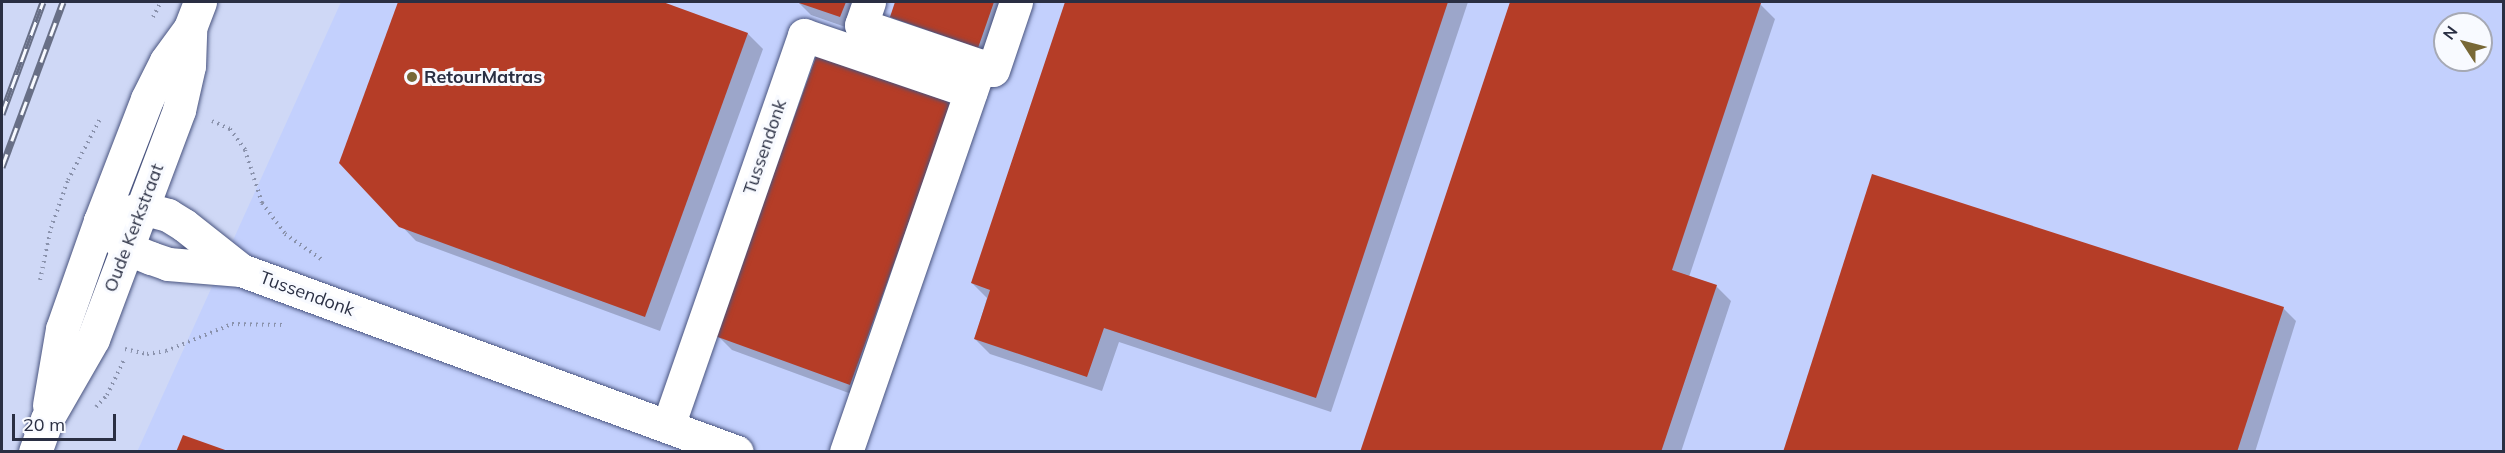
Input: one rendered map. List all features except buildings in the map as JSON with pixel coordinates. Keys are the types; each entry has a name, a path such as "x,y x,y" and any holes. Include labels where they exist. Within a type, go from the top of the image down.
{"street":[{"path":"869,2 861,25 975,79"},
{"path":"846,452 975,79 993,70 1017,2"},
{"name":"Oude Kerkstraat","path":"47,418 93,339 179,110 189,66 195,15"},
{"name":"Oude Kerkstraat","path":"35,452 47,418 62,329 100,221 147,99 166,61 195,15"},
{"name":"Tussendonk","path":"668,426 804,35 975,79"},
{"path":"100,221 142,208"},
{"name":"Tussendonk","path":"142,208 168,215 184,225 240,270"},
{"name":"Tussendonk","path":"100,221 126,248 168,264 240,270 737,452"}],"path":[{"name":"Tussendonk","path":"179,110 230,129 245,150 262,203 285,234 334,268"},
{"name":"Tussendonk","path":"93,339 147,354 166,351 232,324 290,325"}],"shaded area":[{"path":"341,2 2503,2 2503,451 137,452"}],"railway":[{"path":"2,114 43,2"},
{"path":"2,167 63,2"}],"place":[{"name":"RetourMatras","path":"412,77"}]}
